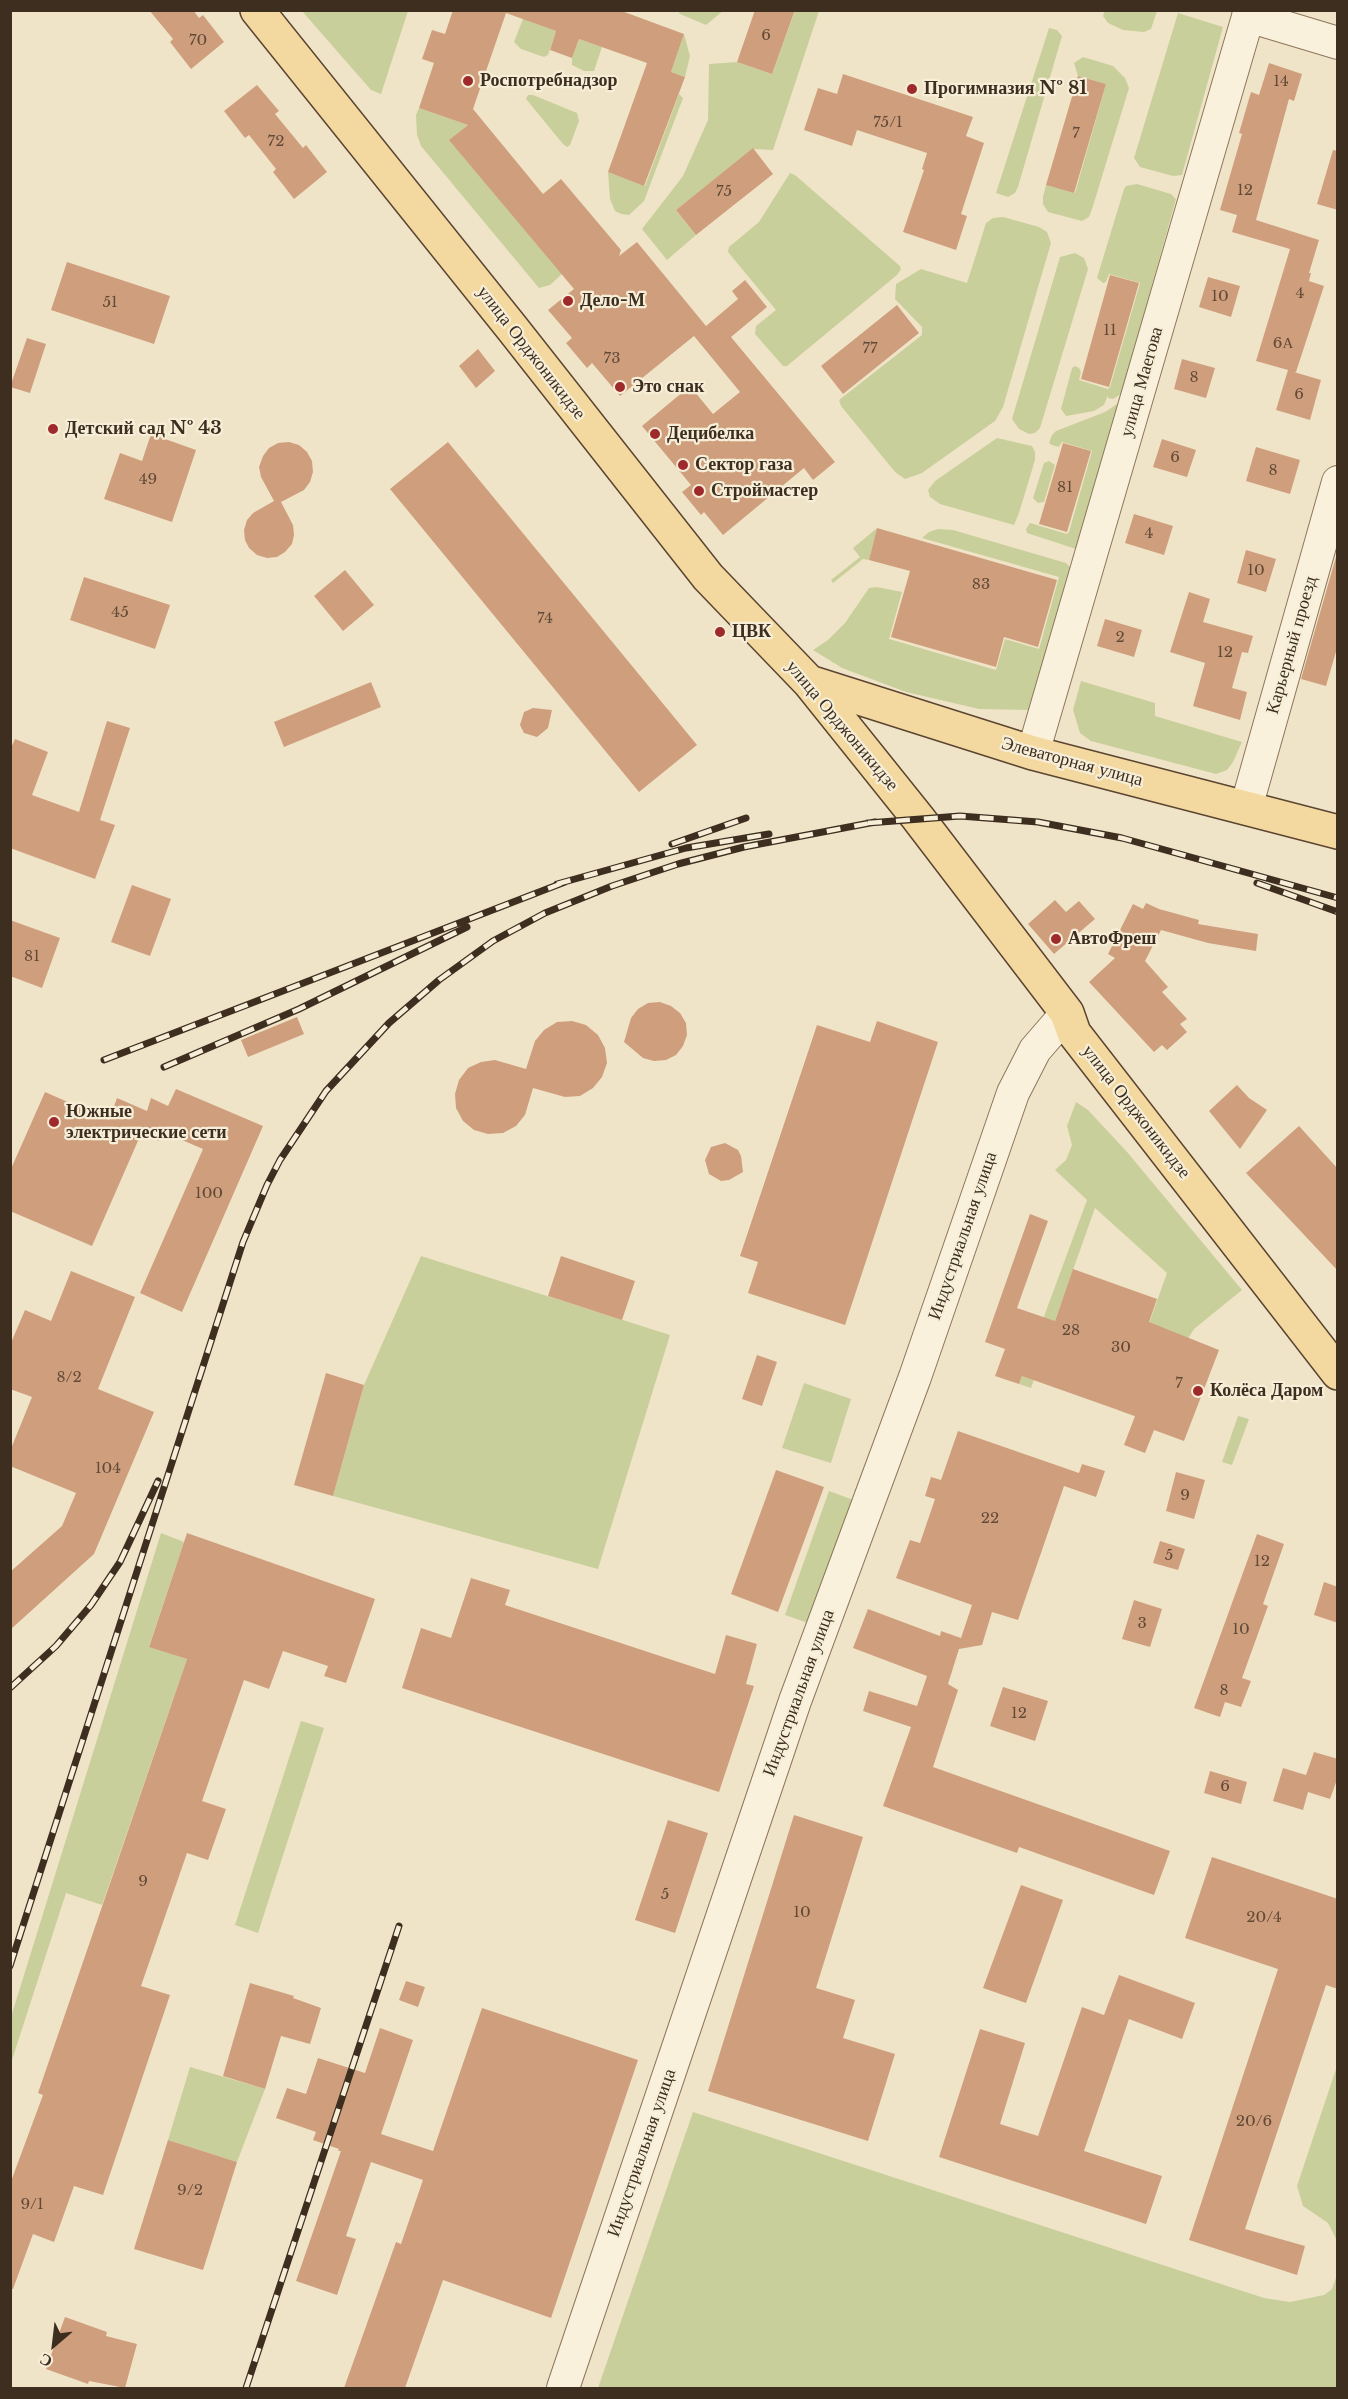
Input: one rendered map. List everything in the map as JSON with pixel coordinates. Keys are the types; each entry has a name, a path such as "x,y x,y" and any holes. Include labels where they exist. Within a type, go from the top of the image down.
{"main road":[{"name":"улица Орджоникидзе","path":"257,10 708,577 809,682 918,818 1067,1013 1074,1033 1338,1374"},
{"name":"Элеваторная улица","path":"809,682 1033,753 1338,832"}],"street":[{"path":"1249,13 1338,43"},
{"name":"улица Маегова","path":"1033,753 1249,13"},
{"name":"Карьерный проезд","path":"1246,808 1338,482"},
{"name":"Индустриальная улица","path":"563,2388 791,1712 918,1366 1013,1093 1035,1050 1067,1013"}],"green space":[{"path":"1105,10 1157,11 1151,29 1144,32 1123,30 1108,23 1103,16"},
{"path":"302,11 408,11 381,94 371,90"},
{"path":"526,11 529,21 556,31 548,55 544,57 521,49 514,42"},
{"path":"678,11 723,11 706,25"},
{"path":"795,11 819,11 773,150 753,149 676,210 696,235 667,260 642,229 683,176 708,120 709,64 737,62 772,74"},
{"path":"1178,13 1223,27 1182,175 1173,176 1140,167 1134,158"},
{"path":"1049,28 1057,30 1062,36 1018,187 1015,193 1008,197 996,193"},
{"path":"684,34 690,56 685,77 671,72"},
{"path":"579,39 602,47 594,71 584,71 572,65 572,58"},
{"path":"1083,57 1113,66 1125,78 1129,88 1093,206 1089,217 1082,221 1048,212 1043,204 1043,197 1046,185 1075,193 1106,84 1078,76 1074,63"},
{"path":"679,94 683,98 644,201 629,215 615,211 610,199 608,172 645,186"},
{"path":"528,95 577,113 579,121 570,145 567,147 563,144 526,99"},
{"path":"419,108 468,125 450,140 562,274 550,285 539,288 421,146 417,135 416,115"},
{"path":"790,173 901,269 897,275 787,366 783,366 755,334 756,326 776,310 728,252 729,247 759,222"},
{"path":"1137,184 1171,194 1176,199 1123,389 1121,394 1113,399 1108,398 1108,395 1104,405 1094,411 1066,416 1061,409 1072,368 1075,366 1081,372 1079,380 1108,389 1110,387 1140,283 1109,274 1106,282 1103,283 1097,278 1124,189 1126,186"},
{"path":"1003,217 1039,227 1047,232 1051,243 1003,407 995,421 922,473 905,479 895,472 841,406 839,400 922,335 922,327 895,299 896,284 921,269 967,283 986,223 993,218"},
{"path":"1075,253 1084,258 1088,269 1040,428 1035,433 1029,434 1019,429 1012,419 1060,257"},
{"path":"1120,402 1108,447 1105,449 1109,452 1081,548 1076,549 1027,533 1026,529 1030,523 1067,534 1069,532 1092,451 1062,442 1059,447 1052,445 1049,443 1052,435 1056,431 1105,412"},
{"path":"997,438 1032,446 1035,452 1035,460 1014,525 940,504 930,497 928,490 935,481"},
{"path":"1049,461 1055,465 1044,502 1038,503 1033,498 1044,463"},
{"path":"877,528 869,560 863,559 833,583 831,580 860,557 853,548"},
{"path":"938,529 953,530 1066,563 1073,570 1030,710 979,709 906,692 842,668 813,650 828,640 845,623 869,588 877,587 902,592 889,639 996,670 1005,639 1039,649 1059,577 922,538"},
{"path":"1081,681 1155,703 1155,716 1242,742 1233,762 1227,770 1216,774 1091,741 1080,733 1073,710"},
{"path":"1076,1102 1088,1110 1128,1153 1242,1290 1194,1329 1139,1418 1118,1410 1167,1273 1095,1208 1031,1388 1019,1384 1087,1200 1055,1170 1066,1160 1072,1145 1067,1126"},
{"path":"421,1256 670,1335 598,1569 333,1496 364,1385"},
{"path":"804,1383 851,1399 831,1463 782,1448"},
{"path":"1238,1416 1249,1419 1232,1465 1222,1462"},
{"path":"829,1491 859,1502 814,1625 785,1615"},
{"path":"161,1533 184,1542 149,1646 187,1659 102,1905 66,1893 11,2063 11,2017"},
{"path":"301,1721 324,1728 258,1933 235,1925"},
{"path":"1337,2066 1337,2241 1328,2223 1303,2206 1297,2186"},
{"path":"190,2067 265,2089 237,2162 168,2140"},
{"path":"693,2112 1264,2298 1290,2302 1324,2295 1332,2289 1337,2275 1337,2388 598,2388"}],"building":[{"path":"149,10 193,10 199,18 203,15 224,42 191,69 170,42 173,39"},
{"path":"453,10 619,10 684,34 671,72 685,77 644,186 608,172 647,63 579,39 572,58 550,50 556,31 506,13 473,109 543,194 561,179 621,250 619,256 637,242 706,326 738,299 732,291 745,280 767,307 731,337 835,462 813,480 804,468 723,535 704,512 701,515 682,492 691,485 642,426 690,386 713,414 740,392 694,336 620,396 592,363 587,368 566,343 572,338 548,310 574,289 449,140 468,125 419,108 434,63 422,59 432,30 445,34"},
{"path":"755,10 795,10 772,74 737,62"},
{"path":"1269,63 1302,74 1294,101 1289,99 1256,220 1319,240 1309,273 1311,273 1309,281 1324,286 1296,372 1294,372 1321,380 1310,420 1276,410 1288,370 1256,361 1290,249 1232,232 1237,215 1220,210 1242,134 1239,133 1251,92 1259,95"},
{"path":"843,74 973,117 966,136 984,143 961,214 967,216 956,250 903,232 924,170 922,169 927,153 857,130 852,146 804,130 818,88 837,94"},
{"path":"1078,76 1106,84 1074,193 1046,185"},
{"path":"257,85 279,111 275,114 303,148 306,145 327,172 294,199 273,172 276,169 249,135 245,138 224,111"},
{"path":"753,148 773,174 696,235 676,210"},
{"path":"1333,150 1338,151 1338,210 1317,204"},
{"path":"67,262 170,296 154,344 51,310"},
{"path":"1110,275 1139,283 1109,387 1081,379"},
{"path":"1208,277 1240,286 1231,317 1199,307"},
{"path":"897,305 919,333 843,394 821,366"},
{"path":"27,338 46,344 30,393 10,387"},
{"path":"478,349 495,371 476,388 459,366"},
{"path":"1182,359 1215,368 1206,398 1174,389"},
{"path":"151,434 196,450 172,522 104,499 120,453 142,461"},
{"path":"1162,439 1196,450 1187,477 1153,467"},
{"path":"289,442 299,445 307,452 312,461 313,472 304,490 281,502 293,525 292,544 277,557 267,558 257,555 249,548 244,530 247,520 253,513 274,501 261,477 259,467 263,456 269,448 278,443"},
{"path":"448,442 697,745 639,792 390,489"},
{"path":"1063,443 1091,451 1067,532 1039,524"},
{"path":"1256,447 1300,460 1290,494 1246,481"},
{"path":"1134,514 1173,526 1164,555 1125,543"},
{"path":"877,528 1057,580 1038,647 1004,637 996,667 891,637 910,571 869,560"},
{"path":"1246,550 1276,559 1266,592 1237,583"},
{"path":"1338,550 1338,645 1326,686 1301,679"},
{"path":"345,570 374,605 343,631 314,596"},
{"path":"84,577 170,605 155,649 70,620"},
{"path":"1189,592 1210,599 1203,622 1253,636 1248,653 1242,652 1232,688 1247,692 1240,720 1193,706 1205,663 1170,652"},
{"path":"1105,619 1142,630 1134,657 1097,646"},
{"path":"371,682 381,707 284,747 274,722"},
{"path":"533,708 552,710 548,728 537,737 524,733 520,725 524,712"},
{"path":"107,721 130,728 100,820 115,825 95,879 10,848 10,750 15,739 48,752 32,795 79,812"},
{"path":"132,885 171,899 150,956 111,942"},
{"name":"АвтоФреш","path":"1055,900 1066,912 1079,901 1095,919 1054,954 1028,924"},
{"path":"1146,903 1199,920 1198,924 1258,934 1256,951 1208,943 1161,930 1145,961 1168,987 1162,992 1187,1019 1180,1024 1187,1032 1167,1050 1162,1045 1154,1052 1089,982 1115,958 1108,954 1133,904 1143,909"},
{"path":"10,920 60,938 42,988 10,976"},
{"path":"660,1002 680,1013 686,1023 687,1035 676,1055 666,1060 654,1061 643,1058 624,1042 631,1018 638,1009 648,1003"},
{"path":"297,1017 304,1034 248,1057 241,1040"},
{"path":"572,1021 586,1025 598,1035 605,1048 607,1063 602,1077 593,1088 580,1096 565,1097 533,1088 525,1115 516,1126 503,1133 488,1134 474,1130 463,1121 456,1108 455,1094 459,1080 468,1068 481,1062 495,1060 526,1069 535,1041 544,1030 557,1022"},
{"path":"877,1021 938,1042 845,1325 748,1293 758,1262 740,1256 817,1025 870,1042"},
{"path":"1237,1085 1249,1098 1267,1110 1240,1149 1209,1111"},
{"path":"176,1089 263,1126 182,1312 140,1293 203,1149 161,1131 159,1141 141,1134 92,1246 10,1211 10,1171 45,1092 109,1120 117,1098 147,1111 151,1098 168,1106"},
{"path":"1299,1126 1338,1169 1338,1271 1246,1173"},
{"path":"725,1143 738,1150 743,1172 729,1180 721,1181 709,1174 705,1160 711,1147"},
{"path":"1030,1214 1048,1221 1017,1308 1055,1321 1073,1269 1157,1299 1149,1322 1219,1350 1184,1441 1154,1430 1145,1453 1124,1445 1135,1416 1022,1376 1019,1384 995,1376 1005,1349 985,1342"},
{"path":"561,1256 635,1281 622,1320 548,1296"},
{"path":"71,1271 135,1297 98,1389 154,1412 94,1554 10,1630 10,1572 62,1526 76,1493 10,1466 10,1451 32,1397 10,1389 10,1345 25,1310 51,1321"},
{"path":"757,1355 777,1362 762,1406 742,1399"},
{"path":"326,1373 364,1385 333,1496 294,1485"},
{"path":"958,1431 1079,1473 1082,1464 1105,1471 1096,1497 1064,1486 1018,1620 992,1612 982,1645 959,1649 948,1684 958,1690 933,1767 1170,1851 1154,1895 1019,1847 1017,1853 883,1806 911,1727 863,1711 869,1691 917,1706 927,1676 853,1648 868,1609 940,1636 941,1631 961,1638 972,1605 896,1578 910,1540 920,1543 935,1499 925,1496 931,1477 941,1480"},
{"path":"776,1470 824,1487 778,1612 731,1594"},
{"path":"1176,1472 1205,1480 1194,1519 1166,1511"},
{"path":"187,1533 375,1599 346,1683 324,1676 328,1666 283,1651 269,1689 244,1680 202,1801 226,1809 208,1860 187,1853 141,1986 170,1995 103,2195 74,2186 54,2242 33,2234 13,2289 10,2289 10,2184 43,2095 38,2093 187,1659 149,1647"},
{"path":"1257,1534 1284,1544 1263,1604 1268,1606 1242,1678 1251,1681 1241,1707 1225,1702 1220,1717 1194,1708"},
{"path":"1160,1541 1185,1549 1178,1570 1153,1563"},
{"path":"471,1578 510,1590 505,1605 715,1674 726,1635 757,1644 746,1684 754,1686 719,1792 402,1688 421,1628 451,1638"},
{"path":"1324,1582 1338,1587 1338,1623 1314,1615"},
{"path":"1134,1600 1162,1609 1150,1647 1122,1639"},
{"path":"1003,1687 1048,1701 1035,1741 990,1726"},
{"path":"1314,1752 1338,1759 1338,1777 1330,1799 1308,1792 1303,1810 1273,1801 1283,1768 1306,1775"},
{"path":"1210,1771 1247,1782 1241,1804 1204,1793"},
{"path":"794,1815 863,1837 816,1988 855,2000 843,2038 895,2054 868,2141 708,2091"},
{"path":"668,1820 708,1833 675,1933 635,1920"},
{"path":"1212,1857 1338,1899 1338,1989 1326,1985 1245,2229 1305,2246 1297,2275 1189,2240 1278,1969 1185,1938"},
{"path":"1021,1885 1063,1900 1026,2003 983,1988"},
{"path":"1119,1975 1195,2003 1182,2039 1129,2019 1084,2151 1162,2176 1146,2224 939,2157 980,2029 1025,2043 1000,2124 1038,2136 1082,2007 1104,2015"},
{"path":"406,1981 425,1987 418,2007 399,2000"},
{"path":"250,1983 294,1996 293,1998 321,2008 310,2044 281,2036 265,2089 223,2076"},
{"path":"482,2008 638,2060 551,2318 443,2280 405,2388 344,2388 396,2242 401,2244 423,2180 371,2162 346,2236 356,2239 337,2295 296,2281 341,2151 313,2140 316,2132 276,2118 287,2088 306,2094 318,2058 365,2073 380,2028 413,2040 381,2134 433,2151"},
{"path":"168,2140 237,2162 203,2270 134,2249"},
{"path":"65,2317 107,2332 106,2336 137,2344 125,2388 89,2381 88,2384 46,2369"}],"railway":[{"path":"868,823 960,816 1038,822 1122,838 1338,898"},
{"path":"672,844 746,818"},
{"path":"10,1966 243,1242 280,1160 326,1091 389,1023 439,980 493,941 545,913 612,886 678,864 744,847 875,822"},
{"path":"557,884 686,848 769,834"},
{"path":"104,1060 565,882"},
{"path":"1257,883 1338,912"},
{"path":"164,1067 299,1009 467,927"},
{"path":"10,1688 56,1646 91,1605 120,1562 158,1481"},
{"path":"246,2388 399,1926"}],"place":[{"name":"Роспотребнадзор","path":"468,81"},
{"name":"Прогимназия № 81","path":"912,89"},
{"name":"Дело-М","path":"568,301"},
{"name":"Это снак","path":"620,387"},
{"name":"Детский сад № 43","path":"53,429"},
{"name":"Децибелка","path":"655,434"},
{"name":"Сектор газа","path":"683,465"},
{"name":"Строймастер","path":"699,491"},
{"name":"ЦВК","path":"720,632"},
{"name":"АвтоФреш","path":"1056,939"},
{"name":"Южные электрические сети","path":"54,1122"},
{"name":"Колёса Даром","path":"1198,1391"}]}
